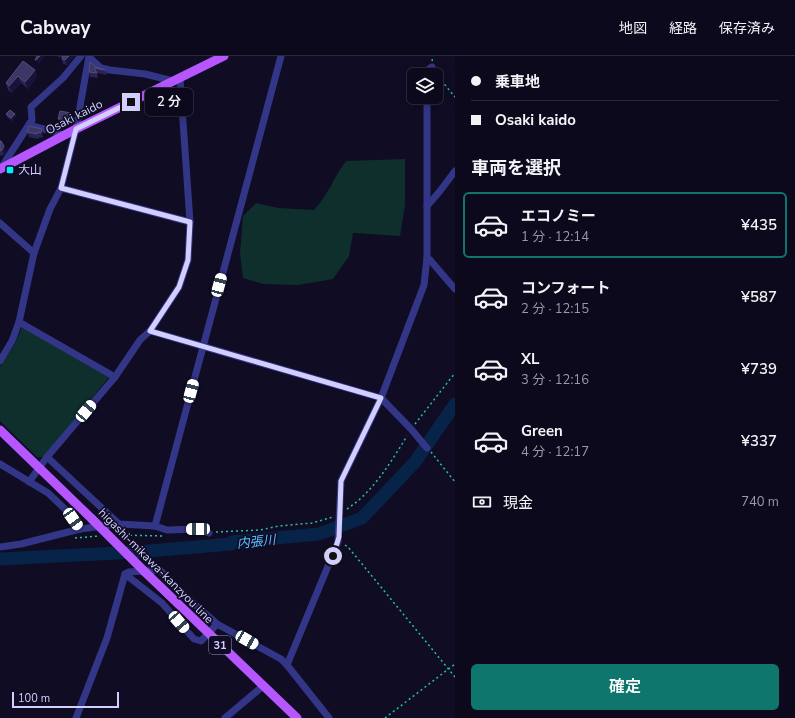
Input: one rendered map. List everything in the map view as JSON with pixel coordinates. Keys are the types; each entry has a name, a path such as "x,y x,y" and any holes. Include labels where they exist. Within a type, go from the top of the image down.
{"main road":[{"name":"Osaki kaido","path":"0,169 62,136 224,56"},
{"name":"higashi-mikawa-kanzyou line","path":"0,430 92,519 144,572 297,718"}],"street":[{"path":"0,169 30,124 32,120 31,108 63,78 81,56"},
{"path":"155,526 281,56"},
{"path":"29,482 47,457 115,377 140,340 150,331 179,287 188,260 190,222 176,80 101,68 90,57"},
{"path":"0,361 12,341 19,322 34,253 50,209 61,188 76,129 90,57"},
{"path":"287,665 339,540 341,481 381,398 424,285 427,258 427,104"},
{"path":"30,124 36,128 46,128 57,132 62,136"},
{"path":"427,206 455,171"},
{"path":"61,188 190,222"},
{"path":"0,223 34,253"},
{"path":"427,258 455,289"},
{"path":"19,322 115,377"},
{"path":"150,331 381,398 427,448"},
{"path":"47,457 119,524"},
{"path":"0,464 48,493 62,505 80,529"},
{"path":"0,547 21,544 80,529 119,524 155,526 167,530 198,529 208,533"},
{"path":"125,574 129,572 160,570 176,588 217,624 281,660 287,665 329,718"},
{"path":"125,574 162,603 194,639 201,641 217,624"},
{"path":"76,718 107,638 125,574"},
{"path":"225,718 263,686"}],"path":[{"path":"433,56 432,67 435,73 455,98"},
{"path":"208,533 260,530 279,526 312,523 329,519 340,514 368,490 390,462 411,429 455,373"},
{"path":"427,448 455,482"},
{"path":"74,538 109,536 165,536"},
{"path":"339,540 348,547 455,677"},
{"path":"385,718 455,664"}],"green space":[{"path":"405,159 405,205 400,236 353,233 349,256 333,279 298,285 263,284 243,278 240,253 243,216 256,203 278,208 314,210 346,161"},
{"path":"22,327 109,377 45,457 37,457 0,421 0,367 15,344"}],"building":[{"path":"63,56 69,56 65,60 62,59"},
{"path":"23,61 35,70 25,82 18,76 9,86 6,83"},
{"path":"90,62 96,67 105,70 94,68 97,73 89,72"},
{"path":"10,110 15,114 11,118 6,114"},
{"path":"60,111 71,113 68,120 58,119"},
{"path":"29,126 42,129 41,133 37,132 37,134 27,132"},
{"path":"0,141 4,146 0,151"}],"waterway":[{"name":"内張川","path":"0,559 137,552 231,544 232,542 319,534 362,518 415,462 455,404"}],"place":[{"name":"大山","path":"10,170"}],"route":[{"path":"131,102 76,129 61,188 190,222 188,260 179,287 150,331 381,398 341,481 339,537 333,556"}]}
